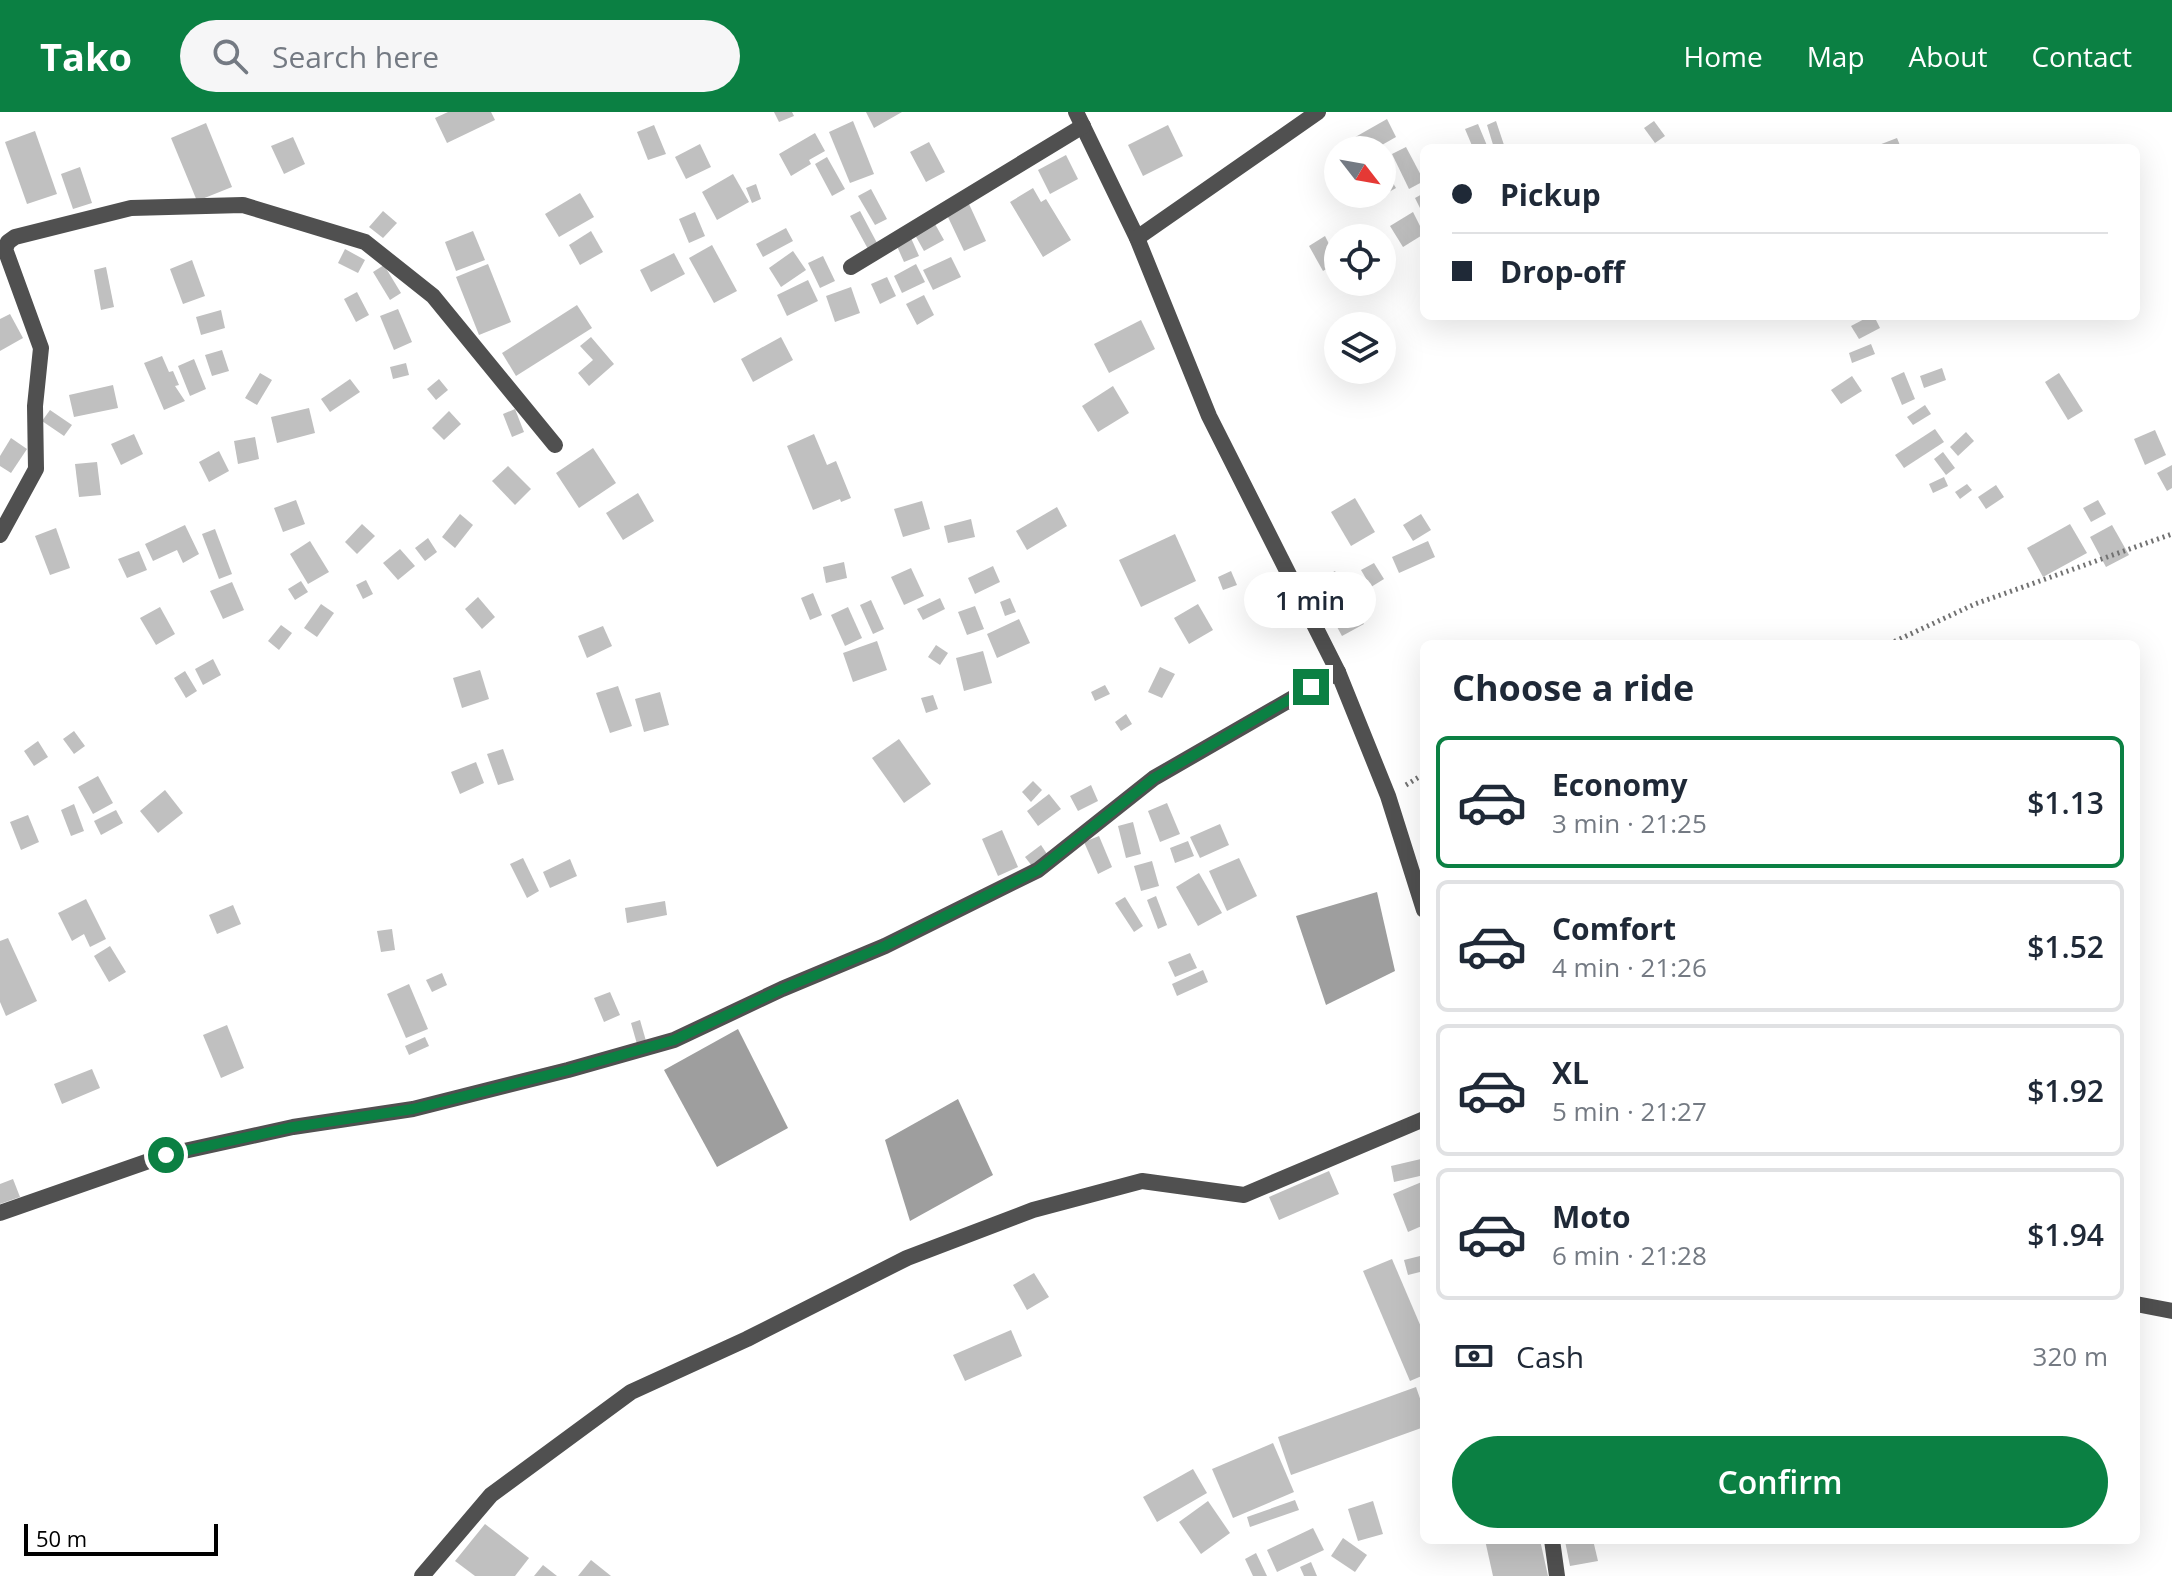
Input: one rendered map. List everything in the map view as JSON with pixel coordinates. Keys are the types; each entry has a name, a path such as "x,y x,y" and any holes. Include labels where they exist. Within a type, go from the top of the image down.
{"street":[{"path":"1137,238 1318,112"},
{"path":"851,267 1080,119 1137,238 1209,416 1338,672 1388,796 1420,897"},
{"path":"0,535 36,469 35,406 41,348 5,249 15,237 131,208 243,205 365,242 433,296 555,445"},
{"path":"0,1213 166,1155 293,1127 413,1109 674,1040 782,989 885,946 1038,870 1154,778 1338,672"},
{"path":"422,1576 491,1495 631,1392 747,1339 907,1258 1033,1210 1142,1181 1244,1195 1420,1121"},
{"path":"2140,1305 2172,1311"},
{"path":"1553,1544 1557,1576"}],"path":[{"path":"1898,640 1975,604 2172,534"}],"shaded area":[{"path":"1377,892 1395,971 1326,1005 1296,916"},
{"path":"738,1029 788,1128 717,1167 664,1070"},
{"path":"958,1099 993,1175 910,1221 885,1140"}],"building":[{"path":"448,112 491,112 495,120 447,143 435,118"},
{"path":"774,112 792,112 794,116 779,122"},
{"path":"866,112 902,112 874,128"},
{"path":"1387,119 1396,136 1357,136"},
{"path":"853,121 874,174 850,183 829,132"},
{"path":"1496,121 1504,144 1493,144 1487,125"},
{"path":"1654,121 1665,136 1655,143 1644,128"},
{"path":"206,123 232,187 197,201 171,138"},
{"path":"1478,124 1486,144 1471,144 1465,129"},
{"path":"654,125 666,154 648,160 637,132"},
{"path":"1168,125 1183,156 1143,176 1128,145"},
{"path":"35,131 57,194 27,204 5,142"},
{"path":"815,133 825,151 791,176 779,154"},
{"path":"293,137 305,164 284,174 271,146"},
{"path":"1897,138 1899,144 1881,144"},
{"path":"929,142 945,172 926,182 910,152"},
{"path":"700,144 711,167 686,179 675,157"},
{"path":"1406,147 1420,173 1420,183 1409,189 1396,162 1396,152"},
{"path":"1066,155 1078,179 1050,194 1038,170"},
{"path":"827,157 845,189 832,196 815,164"},
{"path":"80,167 92,203 73,209 61,174"},
{"path":"733,174 749,202 717,220 702,192"},
{"path":"756,184 761,199 752,203 746,188"},
{"path":"1033,188 1041,202 1046,199 1071,240 1043,257 1010,202"},
{"path":"871,189 887,219 875,225 858,196"},
{"path":"580,193 594,217 559,237 545,214"},
{"path":"969,204 986,241 964,251 947,215"},
{"path":"383,211 397,223 383,238 369,227"},
{"path":"860,211 877,243 868,249 850,216"},
{"path":"695,212 705,236 689,243 679,219"},
{"path":"1413,212 1420,226 1420,236 1403,247 1396,236 1396,224 1393,224"},
{"path":"935,224 944,240 924,251 915,235"},
{"path":"786,228 793,241 763,257 756,244"},
{"path":"473,231 485,260 456,271 445,242"},
{"path":"591,231 603,252 580,265 569,245"},
{"path":"1324,237 1323,271 1309,246"},
{"path":"911,238 919,256 904,262 896,244"},
{"path":"712,245 737,291 714,303 689,258"},
{"path":"345,249 365,260 358,273 338,263"},
{"path":"793,251 806,270 781,287 769,268"},
{"path":"674,253 685,274 651,292 640,270"},
{"path":"823,256 835,281 820,288 808,263"},
{"path":"951,257 961,277 933,290 923,270"},
{"path":"192,260 205,296 183,304 170,269"},
{"path":"488,264 511,322 479,335 456,277"},
{"path":"916,264 925,282 902,293 894,276"},
{"path":"384,265 401,293 390,300 373,272"},
{"path":"106,267 114,307 101,310 94,270"},
{"path":"887,277 896,296 880,304 871,284"},
{"path":"808,280 818,301 787,316 777,295"},
{"path":"851,287 860,313 835,322 826,296"},
{"path":"357,292 369,315 356,322 344,299"},
{"path":"924,295 934,315 917,325 906,304"},
{"path":"577,305 592,328 516,376 502,353"},
{"path":"398,309 412,342 394,350 380,316"},
{"path":"221,310 225,328 201,335 196,317"},
{"path":"10,314 23,338 0,351 0,319"},
{"path":"1141,320 1155,349 1109,373 1094,344"},
{"path":"1862,320 1876,320 1880,328 1859,339 1851,326"},
{"path":"591,337 614,364 589,386 578,373 593,360 580,346"},
{"path":"781,337 793,360 753,382 741,359"},
{"path":"1871,344 1875,354 1852,363 1849,353"},
{"path":"222,350 229,371 212,376 205,355"},
{"path":"162,356 169,372 173,371 179,385 175,386 185,401 164,410 144,363"},
{"path":"194,359 206,389 190,396 178,366"},
{"path":"406,363 409,375 393,379 390,367"},
{"path":"1942,368 1946,380 1924,388 1920,376"},
{"path":"1904,372 1915,399 1902,405 1891,378"},
{"path":"260,373 272,380 257,405 245,398"},
{"path":"2059,373 2083,411 2068,420 2045,382"},
{"path":"1852,376 1862,391 1841,404 1831,390"},
{"path":"350,379 360,392 330,412 321,399"},
{"path":"439,379 448,390 436,400 427,389"},
{"path":"113,385 118,408 74,417 69,395"},
{"path":"1113,386 1129,413 1098,432 1082,406"},
{"path":"1925,405 1931,414 1913,425 1907,417"},
{"path":"309,408 315,433 277,443 271,417"},
{"path":"515,409 524,432 512,437 503,414"},
{"path":"50,410 72,425 64,436 42,421"},
{"path":"449,411 461,424 444,440 432,428"},
{"path":"1935,429 1944,442 1904,468 1895,455"},
{"path":"2155,430 2166,455 2145,465 2134,439"},
{"path":"1966,432 1974,441 1958,456 1950,447"},
{"path":"134,434 143,454 121,465 111,444"},
{"path":"814,434 827,465 836,461 851,498 813,510 787,446"},
{"path":"255,437 259,459 238,464 234,441"},
{"path":"11,438 27,449 11,473 0,466 0,456"},
{"path":"593,448 616,483 579,508 556,473"},
{"path":"219,451 229,471 209,482 199,462"},
{"path":"1943,452 1955,468 1946,475 1934,459"},
{"path":"97,462 101,495 79,497 75,464"},
{"path":"2172,465 2172,488 2167,491 2157,473"},
{"path":"508,466 531,489 515,505 492,481"},
{"path":"1944,477 1948,486 1933,493 1929,484"},
{"path":"1967,484 1972,490 1960,499 1955,492"},
{"path":"1996,485 2004,497 1986,509 1978,497"},
{"path":"638,493 654,521 623,540 606,513"},
{"path":"1355,498 1375,532 1351,546 1331,512"},
{"path":"296,500 305,524 283,532 274,508"},
{"path":"2098,500 2106,514 2091,522 2083,508"},
{"path":"922,501 930,529 903,537 894,509"},
{"path":"1057,507 1067,526 1027,550 1016,531"},
{"path":"460,514 473,525 455,548 442,537"},
{"path":"1421,514 1431,530 1413,541 1403,525"},
{"path":"971,519 975,537 948,543 944,526"},
{"path":"362,524 375,536 357,554 345,542"},
{"path":"2070,524 2087,553 2043,577 2027,548"},
{"path":"185,525 199,554 183,563 177,550 153,561 145,544"},
{"path":"2112,525 2129,555 2106,567 2090,537"},
{"path":"56,528 70,568 50,575 35,536"},
{"path":"215,529 232,574 219,579 202,534"},
{"path":"1175,534 1196,581 1141,607 1119,560"},
{"path":"428,538 437,552 425,561 415,548"},
{"path":"310,541 329,572 308,584 290,554"},
{"path":"1428,541 1435,557 1399,573 1392,557"},
{"path":"400,549 415,566 398,580 383,563"},
{"path":"139,551 147,570 127,578 118,559"},
{"path":"844,562 847,578 826,583 823,567"},
{"path":"1374,563 1384,579 1371,587 1361,570"},
{"path":"993,566 1000,582 975,594 968,578"},
{"path":"911,568 924,596 904,605 891,577"},
{"path":"1231,571 1237,585 1223,590 1218,577"},
{"path":"1335,571 1364,624 1342,636 1313,583"},
{"path":"366,580 373,594 363,599 356,585"},
{"path":"301,581 308,592 295,600 288,589"},
{"path":"232,582 244,610 223,619 210,591"},
{"path":"1278,590 1290,615 1273,624 1260,599"},
{"path":"813,593 822,615 810,620 801,598"},
{"path":"478,597 495,617 482,629 465,609"},
{"path":"940,598 945,609 923,620 917,609"},
{"path":"1010,598 1016,612 1005,616 1000,602"},
{"path":"871,600 884,629 873,634 860,605"},
{"path":"321,604 334,613 317,637 304,628"},
{"path":"1198,604 1213,630 1189,644 1174,618"},
{"path":"975,606 984,629 967,635 958,612"},
{"path":"160,607 175,634 156,645 140,618"},
{"path":"848,607 862,638 845,646 831,615"},
{"path":"1019,619 1030,643 997,658 987,634"},
{"path":"281,625 292,633 279,650 268,641"},
{"path":"603,626 612,646 587,658 578,636"},
{"path":"877,641 887,670 853,682 843,653"},
{"path":"936,645 948,653 940,665 928,657"},
{"path":"983,651 992,683 964,691 956,658"},
{"path":"213,659 221,675 203,685 195,669"},
{"path":"1160,667 1175,674 1162,698 1148,692"},
{"path":"480,670 489,699 462,708 453,678"},
{"path":"185,671 197,691 186,698 174,678"},
{"path":"1105,685 1110,694 1095,701 1091,692"},
{"path":"618,686 632,726 610,733 596,693"},
{"path":"660,692 669,725 644,732 635,699"},
{"path":"933,695 938,709 926,713 921,698"},
{"path":"1126,714 1132,724 1121,731 1115,722"},
{"path":"74,731 85,746 74,754 63,739"},
{"path":"899,739 931,784 904,803 872,758"},
{"path":"38,741 48,757 34,766 24,751"},
{"path":"503,749 514,780 498,785 487,754"},
{"path":"476,762 484,783 460,794 451,772"},
{"path":"98,776 113,803 93,814 78,787"},
{"path":"1033,781 1042,790 1031,802 1022,792"},
{"path":"1091,785 1098,801 1078,811 1070,796"},
{"path":"165,790 183,813 158,833 140,811"},
{"path":"1049,794 1061,809 1038,826 1027,811"},
{"path":"1167,803 1180,834 1160,842 1148,811"},
{"path":"74,804 84,831 71,836 61,810"},
{"path":"116,810 123,823 101,835 94,821"},
{"path":"28,815 39,842 21,850 10,822"},
{"path":"1133,822 1141,854 1126,858 1118,826"},
{"path":"1220,824 1229,845 1200,858 1190,837"},
{"path":"1002,830 1018,867 998,876 982,839"},
{"path":"1099,836 1112,867 1098,874 1084,842"},
{"path":"1188,841 1194,856 1175,863 1170,848"},
{"path":"1041,845 1047,854 1032,866 1025,857"},
{"path":"523,858 539,891 527,898 510,864"},
{"path":"1239,858 1257,896 1227,911 1209,871"},
{"path":"570,859 577,876 550,888 543,872"},
{"path":"1152,861 1159,886 1141,891 1134,866"},
{"path":"1199,873 1222,913 1198,926 1176,887"},
{"path":"1156,896 1167,925 1158,929 1147,900"},
{"path":"1125,897 1143,926 1134,932 1115,903"},
{"path":"86,899 106,939 90,947 84,934 72,941 58,913"},
{"path":"665,901 667,915 627,923 625,908"},
{"path":"233,905 241,924 217,934 209,915"},
{"path":"392,929 395,950 381,952 377,931"},
{"path":"8,938 37,1001 6,1016 0,1002 0,941"},
{"path":"110,946 126,972 109,982 94,956"},
{"path":"1190,953 1197,968 1175,977 1168,962"},
{"path":"1203,970 1208,982 1177,996 1172,984"},
{"path":"442,973 447,985 432,992 426,980"},
{"path":"409,984 428,1029 406,1038 387,994"},
{"path":"610,992 620,1015 604,1022 594,998"},
{"path":"640,1020 646,1041 637,1044 631,1023"},
{"path":"227,1025 244,1068 221,1078 203,1035"},
{"path":"425,1037 429,1046 409,1055 405,1046"},
{"path":"92,1069 100,1088 62,1104 54,1084"},
{"path":"1420,1159 1420,1176 1394,1182 1391,1166"},
{"path":"1329,1171 1339,1194 1279,1220 1269,1197"},
{"path":"13,1179 20,1197 0,1204 0,1184"},
{"path":"1420,1183 1420,1227 1408,1232 1393,1194"},
{"path":"1420,1256 1420,1272 1408,1275 1404,1260"},
{"path":"1392,1259 1420,1325 1420,1377 1410,1381 1363,1271"},
{"path":"1034,1273 1049,1297 1027,1310 1013,1285"},
{"path":"1011,1330 1022,1356 965,1381 953,1355"},
{"path":"1416,1387 1420,1398 1420,1428 1291,1475 1278,1437"},
{"path":"1273,1443 1294,1492 1233,1518 1212,1469"},
{"path":"1193,1469 1207,1493 1157,1522 1143,1497"},
{"path":"1295,1500 1299,1510 1250,1527 1247,1517"},
{"path":"1208,1501 1230,1533 1201,1554 1179,1522"},
{"path":"1373,1501 1383,1534 1358,1541 1348,1509"},
{"path":"485,1524 529,1558 515,1576 475,1576 455,1561"},
{"path":"1313,1528 1324,1550 1277,1572 1267,1550"},
{"path":"1343,1538 1367,1555 1355,1572 1331,1556"},
{"path":"1486,1544 1541,1544 1548,1576 1493,1576"},
{"path":"1566,1544 1594,1544 1598,1561 1570,1566"},
{"path":"1256,1553 1267,1576 1253,1576 1245,1559"},
{"path":"591,1560 611,1576 578,1576"},
{"path":"1311,1562 1317,1576 1304,1576 1300,1567"},
{"path":"543,1565 557,1576 534,1576"}],"route":[{"path":"166,1155 293,1127 413,1109 674,1040 782,989 885,946 1038,870 1154,778 1311,687"}]}
